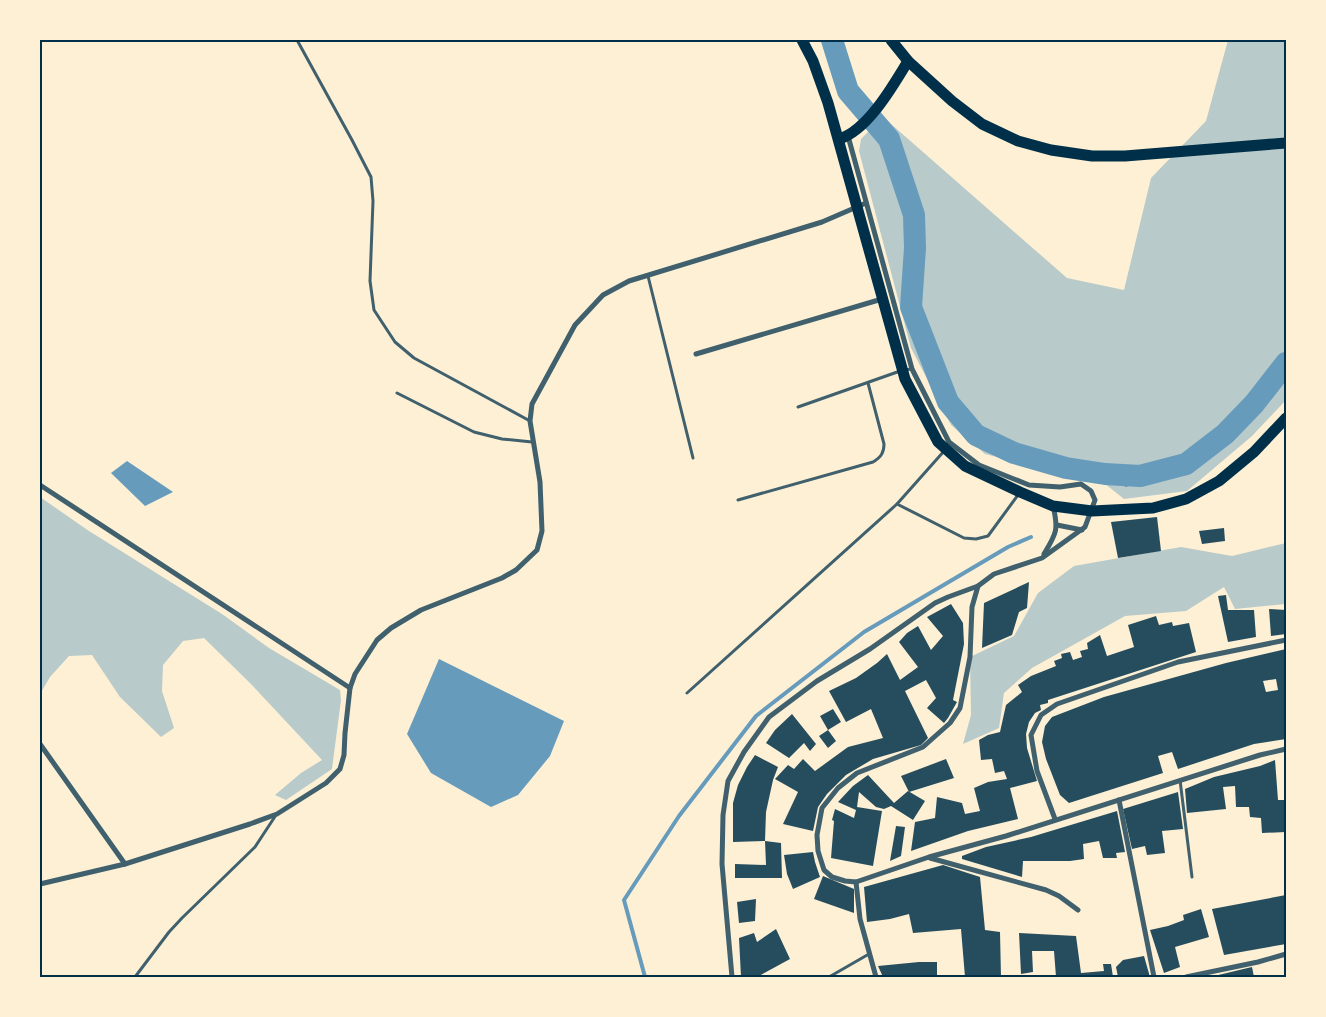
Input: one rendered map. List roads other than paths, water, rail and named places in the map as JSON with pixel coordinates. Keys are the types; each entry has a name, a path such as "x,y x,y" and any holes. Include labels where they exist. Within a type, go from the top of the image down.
{"main road":[{"path":"802,40 828,102 848,135 862,204 907,369 905,379 938,442 950,448 965,466 1053,506 1092,511 1153,508 1186,498 1219,481 1254,452 1286,418"},
{"path":"891,40 899,46 908,61 952,101 982,124 1018,142 1051,150 1092,156 1125,156 1286,144"},
{"path":"848,135 880,105 908,61"}],"street":[{"path":"40,884 125,864 277,814 326,783 340,769 344,755 350,688 355,674 377,640 391,628 421,610 502,578 516,570 537,550 542,531 540,482 530,421 532,404 575,325 603,295 629,281 822,222 862,204"},
{"path":"696,354 888,298"},
{"path":"732,977 722,864 723,815 728,781 744,752 769,717 817,681 870,649 935,603 978,586 994,574 1042,558 1082,530 1092,511 1095,500 1091,491 1081,484 1060,487 1029,485 979,465 950,448"},
{"path":"40,485 350,688"},
{"path":"1042,558 1053,539 1057,525 1053,506"},
{"path":"1057,525 1082,530"},
{"path":"978,586 972,607 970,657 960,708 950,723 923,747 857,773 838,788 822,808 817,835 818,851 824,870 832,877 845,882 856,882 929,857 1055,820 1260,755 1286,749"},
{"path":"1055,820 1037,771 1031,735 1041,715 1057,704 1178,662 1286,640"},
{"path":"40,744 125,864"},
{"path":"1118,800 1154,977"},
{"path":"929,857 1046,890 1059,896 1078,910"},
{"path":"856,882 860,918 876,977"},
{"path":"1186,977 1258,962 1286,954"}],"lane":[{"path":"297,40 352,140 370,177 374,201 370,281 374,310 395,342 414,358 530,421"},
{"path":"648,275 693,458"},
{"path":"798,407 907,369"},
{"path":"738,500 873,462 880,457 884,451 884,444 868,383"},
{"path":"397,393 474,432 502,439 532,442"},
{"path":"687,693 897,504 950,448"},
{"path":"897,504 964,538 976,539 988,536 1020,492 1029,485"},
{"path":"1180,780 1192,877"},
{"path":"136,977 176,925 255,847 277,814"},
{"path":"829,977 870,953"}],"water":[{"path":"127,461 173,492 145,506 111,473"},
{"path":"439,659 564,721 550,756 518,795 491,807 431,773 407,734"}],"waterway":[{"path":"832,40 848,91 889,139 914,215 915,248 911,307 948,402 976,435 1014,453 1066,468 1105,474 1140,476 1186,464 1225,434 1254,404 1286,363"},
{"path":"1126,485 1140,476"},
{"path":"645,977 624,900 679,816 756,716 864,632 1008,547 1031,537"}]}
